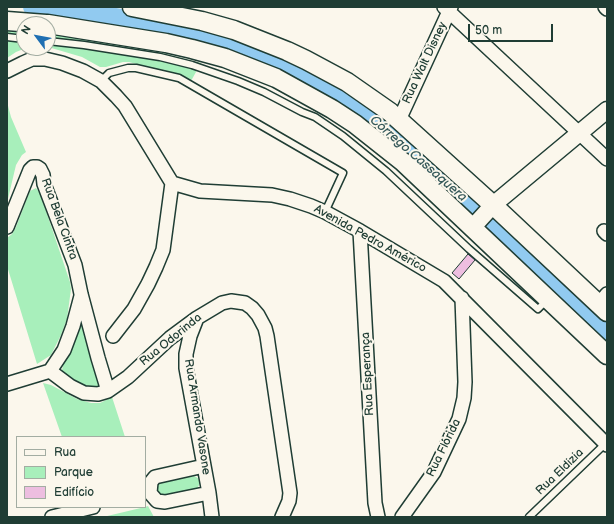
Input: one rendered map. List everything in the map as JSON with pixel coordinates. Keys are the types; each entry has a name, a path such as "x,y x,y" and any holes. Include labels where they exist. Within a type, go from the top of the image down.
{"main road":[{"path":"132,7 202,21 234,30 286,51 347,82 390,112 399,120 482,217 548,299 607,355"},
{"path":"56,25 166,43 192,49 224,58 276,78 326,105 355,124 403,162 604,303"}],"street":[{"name":"Rua Walt Disney","path":"399,120 448,8"},
{"path":"448,8 607,160"},
{"path":"7,71 32,59 45,59 72,66 101,81 125,106 172,183 163,250 148,284 134,308 113,336"},
{"path":"482,217 607,110"},
{"name":"Rua Bela Cintra","path":"7,227 30,170 33,166 37,167 43,174 44,184 75,265 81,294 108,391"},
{"name":"Avenida Pedro Américo","path":"172,183 200,191 272,195 290,199 324,212 360,231 444,280 606,444"},
{"name":"Rua Esperança","path":"360,231 375,503 378,517"},
{"name":"Rua Bela Cintra","path":"50,371 64,350 73,326 81,294"},
{"name":"Rua Flórida","path":"402,517 434,472 459,419 464,398 462,298"},
{"name":"Rua Odorinda","path":"50,371 70,386 84,393 98,394 108,391 128,377 170,338 197,318 222,303 231,301 245,303 258,315 265,328 290,493 289,500 282,517"},
{"name":"Rua Armando Vasone","path":"197,318 190,336 186,354 186,368 212,517"},
{"path":"7,384 50,371"},
{"path":"204,466 155,477 151,482 148,494 157,501 165,502 209,493"},
{"path":"52,517 89,508"}],"lane":[{"path":"56,42 160,57 192,65 238,81 315,117 343,136 386,170 469,250 538,309 548,299"},
{"path":"101,81 109,73 128,68 136,68 179,78 344,173 324,212"},
{"name":"Rua Eldizia","path":"529,517 606,444"}],"green space":[{"path":"7,31 16,32 16,52 7,58"},
{"path":"56,35 162,53 201,63 191,81 179,76 129,62 100,67 82,57 56,49"},
{"path":"7,102 11,117 26,152 22,155 16,165 7,203"},
{"path":"36,188 40,193 71,289 67,319 61,335 51,355 37,364 7,266 7,238 12,234 16,227 30,191"},
{"path":"80,321 85,323 102,381 100,388 86,388 63,375 62,370 64,361"},
{"path":"43,383 51,385 77,399 91,403 100,403 112,397 125,436 62,436"},
{"path":"194,476 198,478 200,483 197,489 163,497 157,492 157,486 162,482"},
{"path":"148,506 154,517 103,517 146,508"}],"building":[{"path":"468,254 475,260 459,279 452,273"}],"waterway":[{"name":"Córrego Cassaquera","path":"33,7 75,11 169,27 208,36 294,71 340,95 396,136 607,332"}]}
